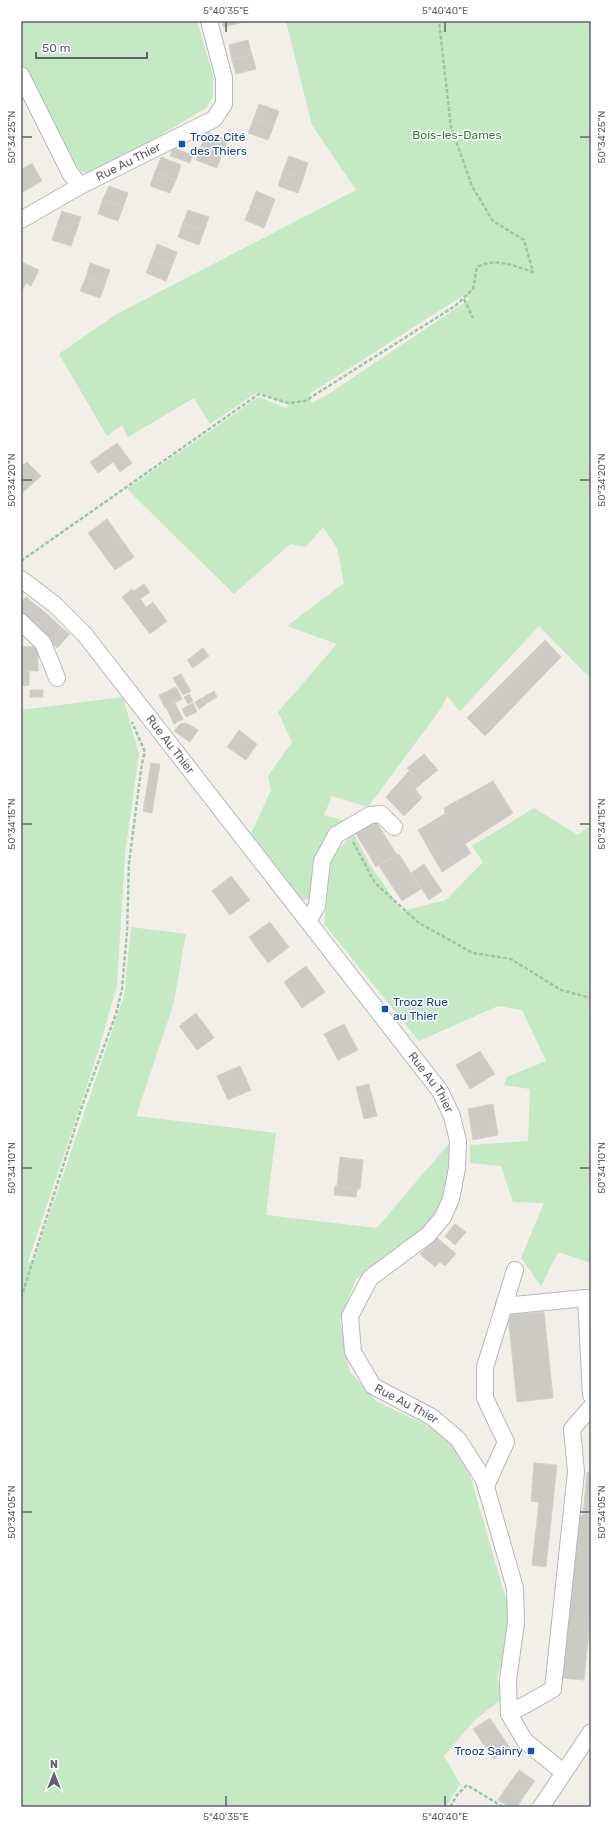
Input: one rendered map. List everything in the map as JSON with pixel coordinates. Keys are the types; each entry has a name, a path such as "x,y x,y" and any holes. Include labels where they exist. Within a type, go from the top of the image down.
{"street":[{"name":"Rue Au Thier","path":"21,220 80,186 214,119 224,104 224,78 208,21"},
{"path":"21,75 70,173 80,186"},
{"name":"Rue Au Thier","path":"21,579 54,604 85,636 440,1091 452,1116 458,1141 457,1168 451,1199 444,1217 428,1235 370,1278 350,1316 353,1352 373,1386 432,1417 458,1439 484,1480 515,1588 516,1623 508,1680 509,1714 525,1741 563,1772"},
{"path":"21,622 43,643 56,678"},
{"path":"308,921 317,906 322,861 336,836 370,815 381,814 394,827"},
{"path":"486,1486 506,1442 485,1398 485,1367 515,1270"},
{"path":"504,1306 586,1298 591,1395"},
{"path":"509,1714 553,1689 576,1472 572,1429 591,1407"},
{"path":"541,1807 591,1732"}],"path":[{"path":"21,561 259,394 288,403 305,401 464,299 473,290 477,267 482,264 501,262 533,272 524,240 493,221 472,186 451,127 439,21"},
{"path":"464,299 473,318"},
{"path":"21,1298 82,1106 116,1014 122,989 127,932 130,863 142,763 145,752"},
{"path":"346,829 375,883 419,923 473,953 511,959 561,990 591,998"},
{"path":"450,1807 457,1795 467,1785 503,1807"}],"green space":[{"path":"21,21 197,21 213,75 213,96 206,108 105,168 89,174 80,171 21,62"},
{"name":"Bois-les-Dames","path":"286,21 591,21 591,679 539,626 460,711 447,696 442,707 368,807 332,796 324,815 346,821 312,899 298,900 251,834 271,790 268,776 292,742 278,712 337,644 287,626 344,583 337,548 323,527 306,547 290,544 234,594 127,489 259,397 286,408 290,405 258,392 210,424 194,398 128,437 122,425 107,436 59,354 115,315 356,190 312,125","holes":["464,295 470,299 327,395 311,403 309,394"]},
{"path":"123,697 139,754 125,854 117,986 94,1065 28,1262 33,1263 124,996 131,927 186,934 173,1006 136,1116 276,1133 266,1215 377,1228 451,1141 453,1153 436,1223 384,1264 356,1279 340,1320 350,1372 376,1401 439,1431 462,1458 471,1478 503,1590 511,1608 510,1637 497,1678 503,1698 475,1720 444,1756 460,1784 446,1807 21,1807 21,710"},
{"path":"534,808 578,835 591,825 591,1263 558,1252 541,1286 521,1258 544,1203 513,1202 501,1166 470,1163 470,1145 528,1141 530,1089 504,1085 507,1077 546,1061 522,1010 498,1006 419,1041 324,924 332,857 353,833 369,863 402,911 446,900 483,862 472,846"}],"building":[{"path":"222,21 243,21 243,22 223,27"},
{"path":"248,40 252,55 232,60 229,45"},
{"path":"252,55 256,69 236,74 232,60"},
{"path":"259,104 279,111 274,125 254,118"},
{"path":"254,118 274,125 268,140 248,133"},
{"path":"207,132 228,140 222,154 201,146"},
{"path":"201,146 222,154 217,168 196,160"},
{"path":"173,148 193,155 190,163 170,156"},
{"path":"289,156 308,163 303,179 283,171"},
{"path":"161,157 181,165 176,180 155,172"},
{"path":"32,163 42,181 21,193 21,170"},
{"path":"283,171 303,179 298,193 278,186"},
{"path":"155,172 176,180 170,193 150,186"},
{"path":"109,186 128,193 123,207 103,199"},
{"path":"256,191 275,199 270,213 251,205"},
{"path":"103,199 123,207 118,221 98,214"},
{"path":"251,205 270,213 264,228 245,220"},
{"path":"188,210 209,217 204,231 183,223"},
{"path":"62,211 81,217 76,232 57,225"},
{"path":"183,223 204,231 199,245 178,237"},
{"path":"57,225 76,232 71,246 52,240"},
{"path":"157,244 177,252 172,266 152,258"},
{"path":"152,258 172,266 166,281 146,273"},
{"path":"21,262 39,270 31,286 26,283 21,293"},
{"path":"90,263 110,270 105,284 86,277"},
{"path":"86,277 105,284 100,298 80,291"},
{"path":"117,443 132,463 120,472 113,462 98,473 90,462"},
{"path":"27,462 41,476 21,494 21,467"},
{"path":"107,519 134,557 115,570 88,533"},
{"path":"144,584 150,592 140,599 146,607 153,602 167,621 150,634 122,597 132,589 134,591"},
{"path":"26,597 47,614 35,627 21,614 21,602"},
{"path":"47,614 62,628 50,641 35,627"},
{"path":"62,628 70,634 57,648 50,641"},
{"path":"545,640 561,657 485,736 467,718"},
{"path":"38,646 38,671 21,671 21,647"},
{"path":"203,648 209,656 193,668 187,660"},
{"path":"21,671 29,671 29,685 21,686"},
{"path":"181,674 191,691 183,695 173,678"},
{"path":"176,687 182,699 165,708 159,695"},
{"path":"30,690 43,690 43,697 30,697"},
{"path":"214,691 217,697 205,704 202,698"},
{"path":"189,694 193,701 188,704 184,697"},
{"path":"201,698 205,705 199,709 195,702"},
{"path":"175,703 183,719 174,724 166,707"},
{"path":"193,703 197,712 186,717 182,709"},
{"path":"186,723 198,730 190,742 174,731 180,724"},
{"path":"239,730 257,744 246,760 227,747"},
{"path":"424,754 438,770 421,784 407,768"},
{"path":"151,763 160,764 152,813 143,811"},
{"path":"409,771 421,784 415,789 422,798 404,816 386,797"},
{"path":"493,781 513,813 465,844 471,853 442,872 418,830 445,814 444,808"},
{"path":"375,820 397,855 376,867 355,832"},
{"path":"399,854 421,889 402,901 379,866"},
{"path":"424,864 442,891 429,900 411,873"},
{"path":"231,876 250,900 230,915 212,891"},
{"path":"270,922 289,947 268,963 249,937"},
{"path":"306,966 325,992 302,1008 284,982"},
{"path":"196,1013 214,1038 197,1050 179,1026"},
{"path":"344,1024 358,1050 338,1060 324,1034"},
{"path":"480,1051 495,1074 470,1089 456,1065"},
{"path":"240,1066 251,1090 228,1100 217,1076"},
{"path":"369,1084 377,1116 364,1119 356,1087"},
{"path":"493,1104 498,1135 473,1140 468,1109"},
{"path":"340,1157 363,1160 360,1189 337,1186"},
{"path":"335,1186 357,1188 356,1197 334,1195"},
{"path":"455,1224 466,1232 455,1245 445,1236"},
{"path":"436,1237 456,1254 445,1266 440,1262 435,1267 420,1254"},
{"path":"544,1312 553,1398 517,1402 508,1315"},
{"path":"534,1463 557,1465 546,1567 532,1565 539,1502 531,1501"},
{"path":"587,1472 591,1473 591,1611 584,1680 562,1678 578,1515 583,1516"},
{"path":"490,1718 500,1733 484,1745 473,1729"},
{"path":"500,1733 510,1748 494,1759 484,1745"},
{"path":"519,1770 535,1781 524,1796 508,1785"},
{"path":"508,1785 524,1796 517,1807 509,1807 498,1800"}],"place":[{"name":"Trooz Cité des Thiers","path":"182,144"},
{"name":"Trooz Rue au Thier","path":"385,1009"},
{"name":"Trooz Sainry","path":"531,1751"}]}
